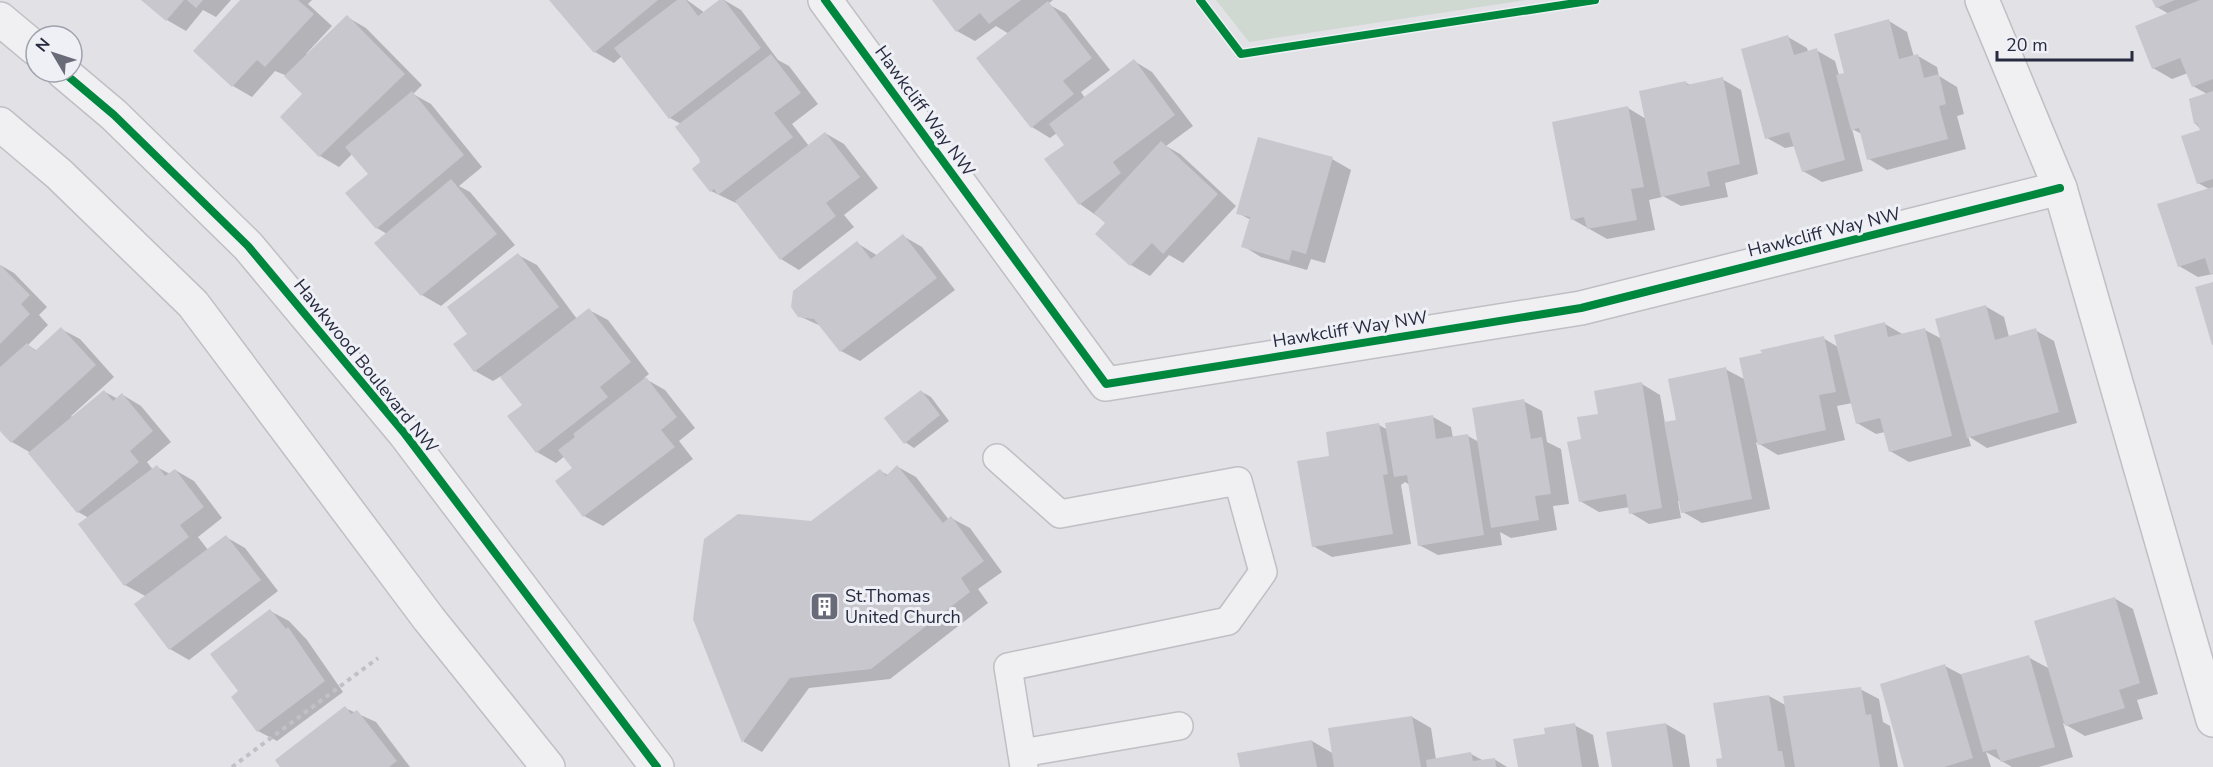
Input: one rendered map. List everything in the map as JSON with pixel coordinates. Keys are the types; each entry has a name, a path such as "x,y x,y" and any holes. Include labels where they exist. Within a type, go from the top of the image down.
{"street":[{"name":"Hawkcliff Way NW","path":"825,0 1106,384 1581,308 2060,188"},
{"path":"1982,0 2060,188 2213,720"},
{"path":"0,19 24,39"},
{"name":"Hawkwood Boulevard NW","path":"77,84 114,115 248,246 405,434 657,767"},
{"path":"0,124 59,174 193,304 429,619 548,767"}],"lane":[{"path":"997,458 1060,514 1238,481 1263,572 1228,621 1008,667 1023,760 1179,726"}],"path":[{"path":"232,767 378,658"}],"shaded area":[{"path":"1216,0 1526,0 1249,42"}],"building":[{"path":"141,0 184,0 166,21"},
{"path":"187,0 203,0 196,8"},
{"path":"240,0 298,0 314,14 265,67 257,60 232,87 193,51"},
{"path":"549,0 658,0 594,53"},
{"path":"677,0 686,0 698,16 719,0 724,0 761,48 669,119 614,48"},
{"path":"932,0 1021,0 989,24 980,13 956,32"},
{"path":"2152,0 2175,0 2156,8"},
{"path":"2200,0 2213,0 2213,79 2192,87 2180,58 2152,69 2135,26"},
{"path":"1048,1 1092,58 1063,81 1074,94 1031,128 976,58"},
{"path":"347,15 405,74 319,157 280,117 302,94 284,76"},
{"path":"1889,19 1899,59 1918,54 1924,78 1939,74 1946,104 1939,106 1948,139 1867,160 1859,128 1851,130 1836,75 1844,73 1834,34"},
{"path":"1788,35 1794,55 1817,48 1845,160 1802,172 1789,132 1765,139 1741,49"},
{"path":"771,54 801,93 774,113 793,137 718,195 714,189 710,192 692,169 700,162 699,158 675,127"},
{"path":"1134,59 1175,115 1113,162 1121,173 1079,205 1044,159 1064,145 1049,124"},
{"path":"1723,77 1740,164 1707,172 1710,186 1661,197 1639,91 1686,81 1687,85"},
{"path":"412,91 464,155 376,229 345,193 368,174 345,147"},
{"path":"2213,91 2213,179 2197,184 2181,136 2200,130 2197,123 2194,124 2189,99"},
{"path":"1628,106 1644,187 1631,189 1637,220 1587,229 1584,217 1571,220 1552,122"},
{"path":"825,132 860,177 826,203 836,216 780,260 735,201"},
{"path":"1258,137 1333,157 1306,254 1292,250 1289,261 1241,247 1250,217 1236,214"},
{"path":"1161,141 1218,194 1163,254 1152,243 1130,266 1095,234 1105,223 1094,213"},
{"path":"451,179 497,234 421,296 374,243"},
{"path":"2213,187 2213,273 2210,274 2205,258 2178,267 2157,204"},
{"path":"903,234 937,278 840,352 814,319 798,317 791,307 793,291 857,241 871,259"},
{"path":"518,253 559,307 474,372 453,344 467,334 447,307"},
{"path":"0,265 30,295 21,304 30,314 0,344"},
{"path":"2213,282 2213,345 2212,345 2195,287"},
{"path":"1986,305 1995,340 2036,328 2059,412 1967,438 1935,319"},
{"path":"589,308 631,362 600,387 608,397 536,453 507,416 522,405 500,377"},
{"path":"1885,322 1888,337 1925,328 1952,436 1889,452 1880,418 1856,424 1834,335"},
{"path":"61,327 96,365 11,443 0,431 0,367 27,343 35,351"},
{"path":"1824,336 1836,392 1819,395 1826,430 1758,445 1739,358 1762,353 1760,350"},
{"path":"1726,367 1752,499 1681,513 1664,422 1676,420 1668,379"},
{"path":"646,377 677,417 661,430 675,447 583,517 555,481 572,468 558,450 575,437 573,434"},
{"path":"1642,382 1662,508 1629,514 1626,494 1579,502 1567,442 1581,439 1577,417 1598,414 1594,391"},
{"path":"104,390 113,401 122,393 153,431 130,451 139,462 77,513 28,453"},
{"path":"921,390 940,415 904,444 884,418"},
{"path":"1524,399 1531,439 1542,437 1551,494 1535,496 1539,520 1491,528 1472,408"},
{"path":"1433,415 1436,439 1468,434 1484,535 1418,546 1407,475 1394,477 1385,423"},
{"path":"1379,423 1388,474 1383,475 1393,534 1312,547 1297,461 1329,456 1326,432"},
{"path":"157,465 165,476 175,469 204,507 180,525 189,537 124,586 78,524"},
{"name":"St.Thomas United Church","path":"897,465 943,523 951,516 984,561 961,578 970,592 871,669 790,678 742,743 693,619 704,539 738,514 811,521 880,469 886,476"},
{"path":"226,535 261,580 169,650 134,604"},
{"path":"2115,597 2140,683 2119,690 2125,708 2065,726 2034,621"},
{"path":"270,609 286,629 288,627 325,681 257,732 231,697 238,691 210,654"},
{"path":"2029,655 2055,747 2001,762 1996,749 1983,752 1961,674"},
{"path":"1945,664 1973,758 1944,767 1904,767 1880,684"},
{"path":"1861,687 1866,715 1871,714 1880,767 1795,767 1783,696"},
{"path":"1769,695 1778,751 1782,751 1785,767 1717,767 1716,759 1722,758 1713,703"},
{"path":"345,706 351,714 357,710 397,761 389,767 280,767 275,760"},
{"path":"1412,716 1421,767 1334,767 1328,728"},
{"path":"1575,723 1582,767 1518,767 1513,739 1545,734 1544,728"},
{"path":"1666,723 1673,767 1612,767 1606,732"},
{"path":"1312,740 1317,767 1240,767 1237,753"},
{"path":"1471,752 1473,761 1495,758 1496,767 1427,767 1426,760"}],"cycle path":[{"path":"825,0 1106,384 1581,308 2060,188"},
{"path":"1200,0 1241,54 1595,0"},
{"path":"77,84 114,115 248,246 405,434 657,767"}],"place":[{"name":"St.Thomas United Church","path":"824,606"}]}
